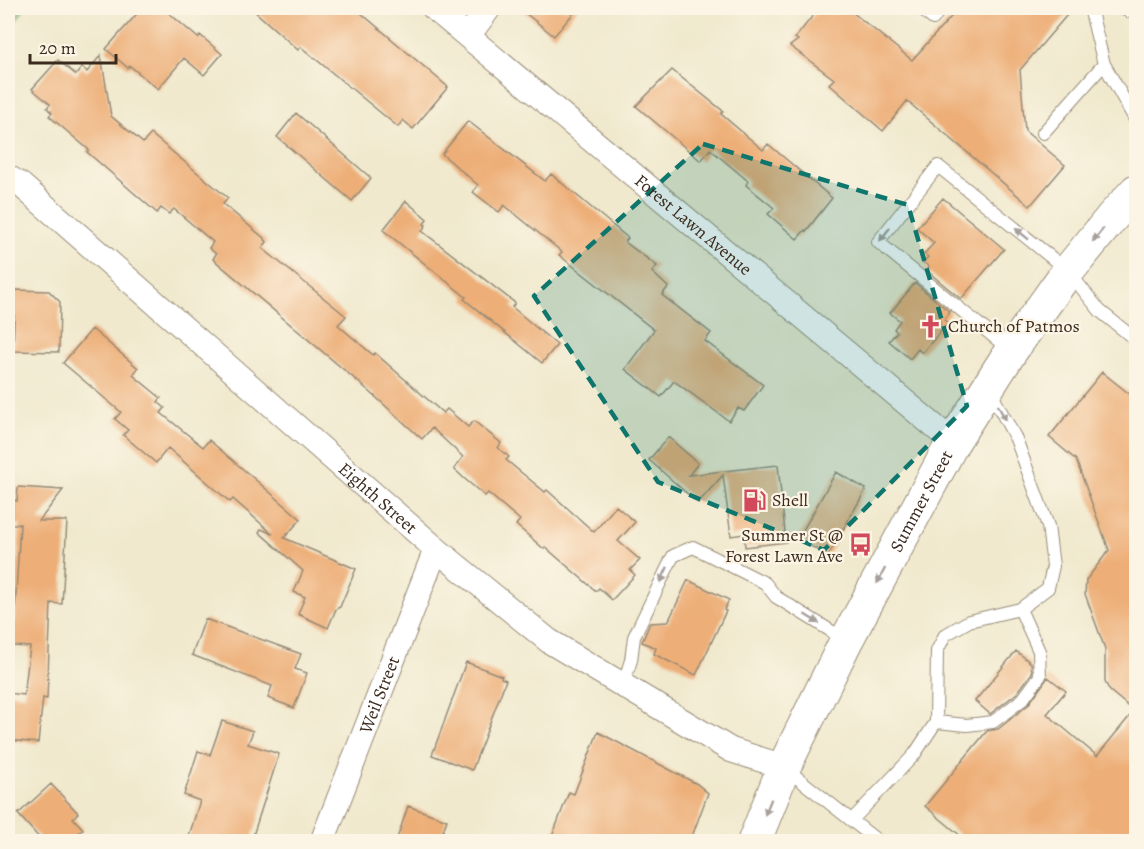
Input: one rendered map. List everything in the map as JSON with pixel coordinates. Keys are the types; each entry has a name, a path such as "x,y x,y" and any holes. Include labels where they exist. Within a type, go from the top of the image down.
{"main road":[{"name":"Summer Street","path":"754,842 784,767 846,641 952,442 1011,351 1068,272 1113,216 1137,191"}],"street":[{"name":"Forest Lawn Avenue","path":"434,8 952,442"},
{"path":"468,36 489,8"},
{"name":"Eighth Street","path":"8,177 21,185 436,549 549,642 731,750 784,767"},
{"name":"Weil Street","path":"322,842 436,549"}],"lane":[{"path":"920,8 933,19 941,8"},
{"path":"1090,8 1104,64 1137,121"},
{"path":"1120,8 1137,14"},
{"path":"1043,133 1104,64"},
{"path":"1011,351 878,242 938,166 1068,272 1100,311 1137,340"},
{"path":"852,820 914,755 936,722 937,651 945,635 969,621 1020,609 1048,588 1053,566 1048,526 1016,439 988,387"},
{"path":"623,686 631,660 634,637 673,556 693,547 765,583 777,597 846,641"},
{"path":"936,722 967,725 993,722 1023,699 1040,676 1039,651 1020,609"},
{"path":"784,767 879,842"}],"highlighted area":[{"path":"703,144 908,205 967,406 824,550 658,482 534,296"}],"green space":[{"path":"8,8 25,8 8,31"}],"building":[{"path":"142,8 163,8 198,38 200,35 222,54 204,75 184,58 158,89 106,49"},
{"path":"251,8 355,8 448,87 413,129 403,120 398,127 301,47 298,50"},
{"path":"519,8 578,8 554,36"},
{"path":"819,8 847,8 912,60 959,8 1073,8 1020,70 1025,131 1065,165 1030,206 907,101 883,131 829,84 834,79 790,46 798,40 795,38"},
{"path":"101,55 111,116 143,143 151,134 228,198 223,204 267,242 262,248 346,316 338,325 373,355 375,353 443,413 447,409 468,427 474,421 501,443 498,448 509,457 506,460 545,492 547,490 594,532 616,506 635,522 618,541 640,560 630,570 635,575 612,600 599,588 596,591 545,547 544,549 516,525 520,520 488,493 485,496 454,469 463,457 432,428 422,439 213,259 216,254 209,248 213,242 174,209 169,214 161,208 157,213 49,116 52,113 47,108 50,104 32,89 58,60 76,75 82,67 87,72"},
{"path":"672,70 723,111 721,114 763,150 768,144 832,198 797,239 768,214 774,208 746,185 748,181 710,149 701,161 636,106"},
{"path":"296,113 371,178 352,201 277,137"},
{"path":"468,121 545,181 551,174 628,238 625,242 657,266 652,272 668,287 662,295 711,333 705,341 763,385 744,411 738,408 729,421 674,381 661,397 625,369 654,330 559,255 562,252 504,205 499,212 473,192 478,185 442,154"},
{"path":"943,198 1004,249 961,299 926,270 929,267 923,262 928,257 924,254 934,243 917,228"},
{"path":"406,201 427,219 422,231 515,303 512,307 557,345 542,363 464,299 466,297 383,230"},
{"path":"915,283 950,312 944,320 948,323 922,353 918,349 910,359 889,341 897,332 894,329 900,321 890,313"},
{"path":"15,290 49,291 60,302 59,352 13,351"},
{"path":"92,329 138,368 133,375 161,398 158,402 165,408 161,413 203,447 209,440 301,519 284,538 356,569 340,607 336,609 328,628 298,614 305,597 294,592 303,571 259,532 261,529 273,534 233,499 230,502 168,448 156,463 123,435 128,430 115,419 121,412 63,363"},
{"path":"1102,372 1137,400 1137,842 968,842 925,806 987,731 998,729 1028,705 1048,677 1066,691 1047,714 1097,756 1134,711 1110,691 1105,682 1105,649 1085,594 1086,580 1109,550 1076,460 1049,437"},
{"name":"Shell","path":"668,437 698,463 689,475 778,465 786,542 745,547 744,534 731,536 723,475 698,503 649,460"},
{"name":"Shell","path":"836,472 866,489 828,556 798,539"},
{"path":"18,487 63,490 39,521 67,521 62,604 51,603 47,699 43,698 38,743 8,740 8,693 24,695 30,647 13,646 20,524 11,524 13,500 17,501"},
{"path":"688,580 729,600 696,675 654,654 656,648 642,642 650,623 668,622"},
{"path":"205,619 301,654 295,669 307,673 294,708 268,698 272,686 192,655"},
{"path":"1016,651 1031,663 1032,673 1017,693 990,714 975,701"},
{"path":"466,662 502,676 501,678 506,680 472,770 432,755"},
{"path":"222,721 253,731 248,744 279,754 251,842 187,842 200,801 184,795 198,751 210,755"},
{"path":"598,732 697,784 708,793 690,842 550,842 569,792 574,794"},
{"path":"51,784 78,813 73,818 83,829 69,842 43,842 18,814"},
{"path":"408,806 447,820 439,842 396,842"}],"place":[{"name":"Church of Patmos","path":"930,326"},
{"name":"Shell","path":"754,500"},
{"name":"Summer St @ Forest Lawn Ave","path":"861,545"}]}
